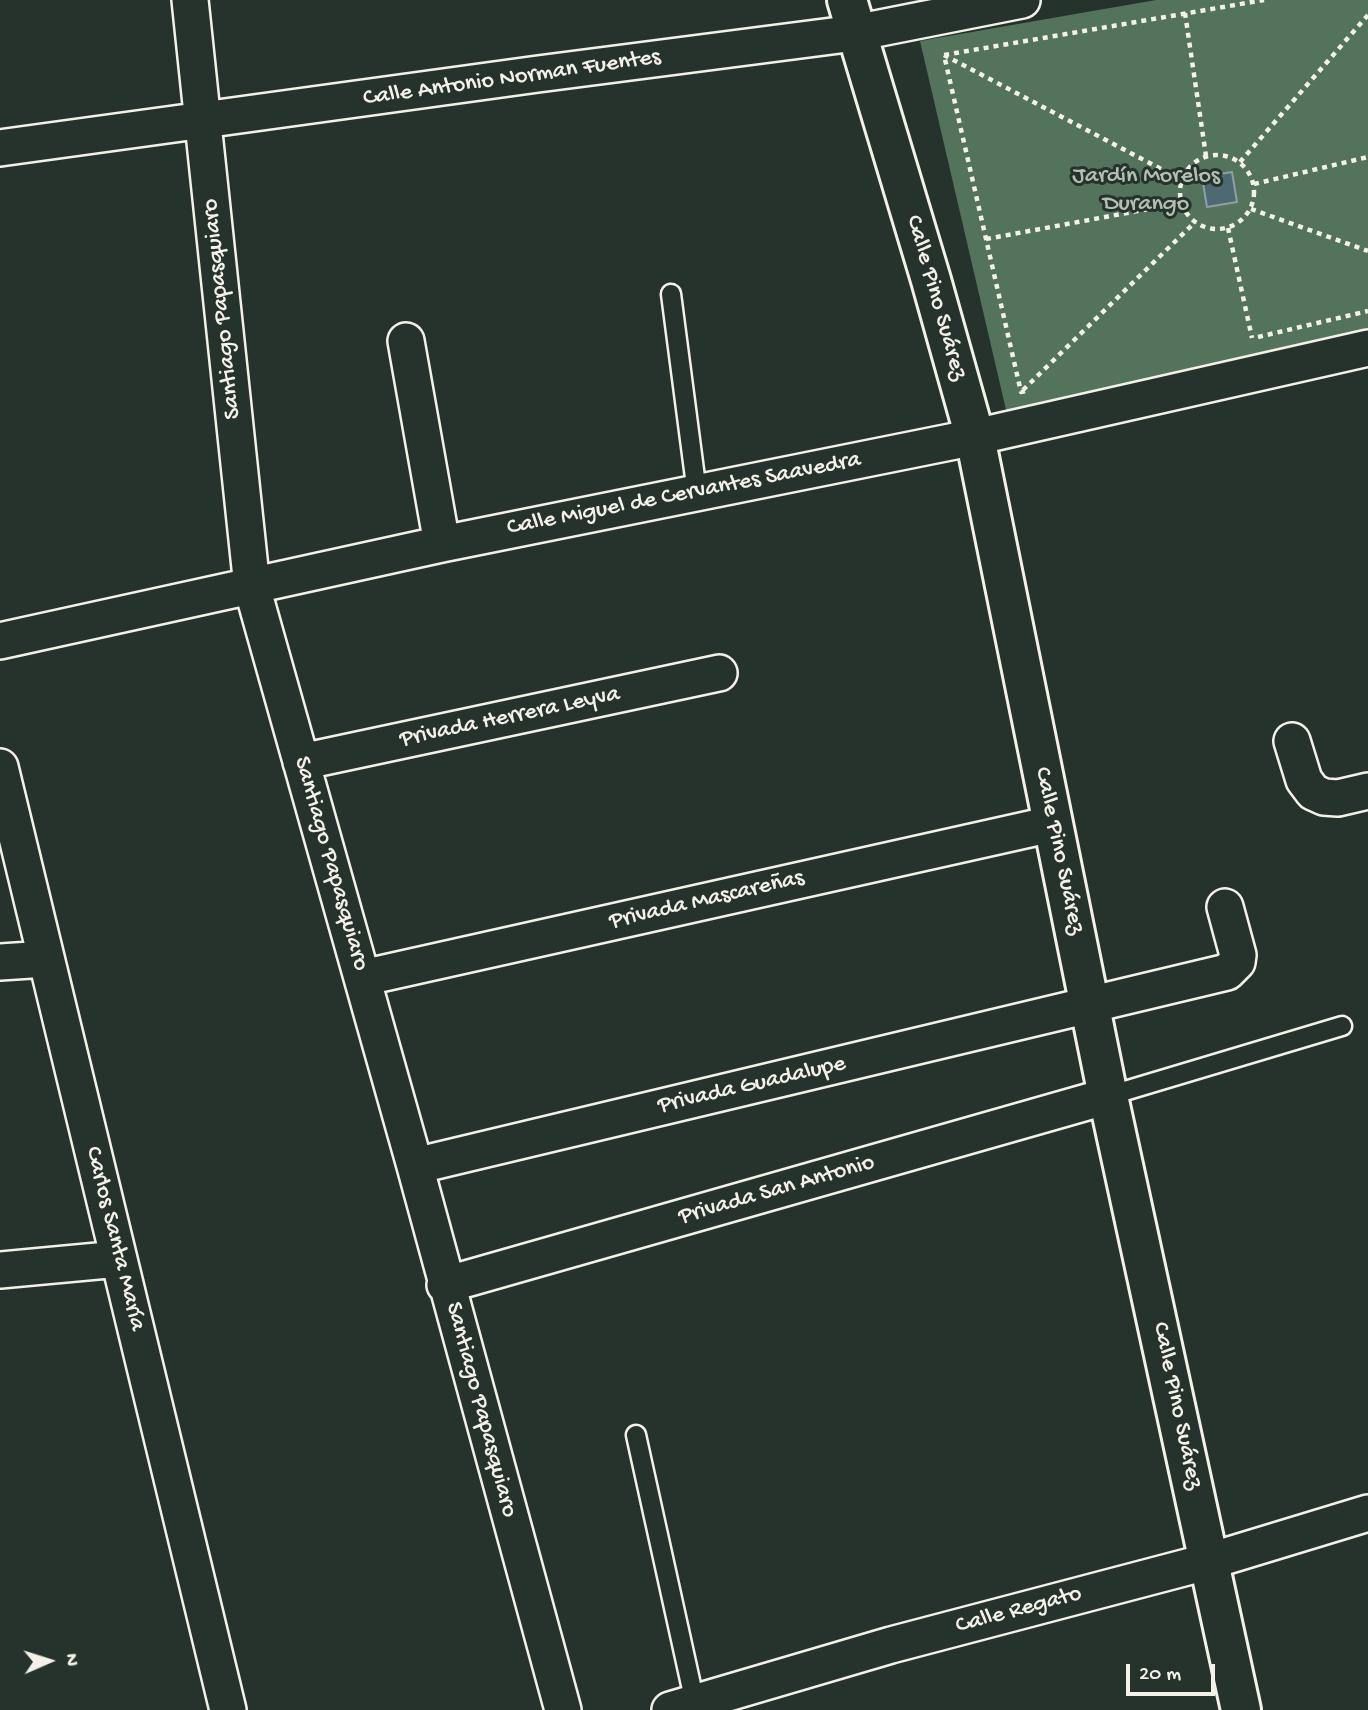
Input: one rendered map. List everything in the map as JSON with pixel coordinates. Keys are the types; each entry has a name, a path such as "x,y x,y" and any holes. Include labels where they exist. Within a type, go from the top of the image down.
{"street":[{"name":"Santiago Papasquiaro","path":"190,0 252,587 415,1166 563,1710"},
{"name":"Calle Antonio Norman Fuentes","path":"0,148 524,76 851,17 1022,0"},
{"name":"Calle Pino Suárez","path":"851,17 927,267 975,437 1108,1096 1241,1710"},
{"path":"406,341 442,544"},
{"name":"Calle Miguel de Cervantes Saavedra","path":"0,641 442,544 975,437 1368,348"},
{"name":"Privada Herrera Leyva","path":"301,762 719,673"},
{"path":"1292,741 1304,780 1313,792 1338,799 1368,791"},
{"name":"Carlos Santa María","path":"0,767 228,1710"},
{"name":"Privada Mascareñas","path":"362,978 1052,824"},
{"name":"Privada Guadalupe","path":"415,1166 1214,976 1233,967 1237,962 1238,955 1225,907"},
{"path":"0,962 46,959"},
{"name":"Privada San Antonio","path":"446,1284 1108,1096"},
{"path":"0,1270 119,1259"},
{"name":"Calle Regato","path":"682,1706 891,1645 1210,1561 1368,1513"}],"lane":[{"path":"671,294 697,493"},
{"path":"1108,1096 1342,1026"},
{"path":"636,1435 682,1706"}],"path":[{"path":"944,55 1264,0"},
{"path":"1185,13 1206,156"},
{"path":"1240,162 1368,15"},
{"path":"944,55 1182,180"},
{"path":"944,55 1021,392"},
{"path":"1218,155 1240,162 1249,172 1254,184 1251,209 1237,224 1228,228 1205,228 1195,222 1181,203 1182,180 1196,161 1206,156 1218,155"},
{"path":"1254,184 1368,157"},
{"path":"986,239 1181,203"},
{"path":"1251,209 1368,251"},
{"path":"1021,392 1195,222"},
{"path":"1228,228 1252,338 1368,311"},
{"path":"1021,392 1035,389"}],"green space":[{"name":"Jardín Morelos Durango","path":"1156,0 1368,0 1368,330 1007,414 920,41"}],"water":[{"path":"1232,172 1237,202 1207,207 1202,177"}]}
